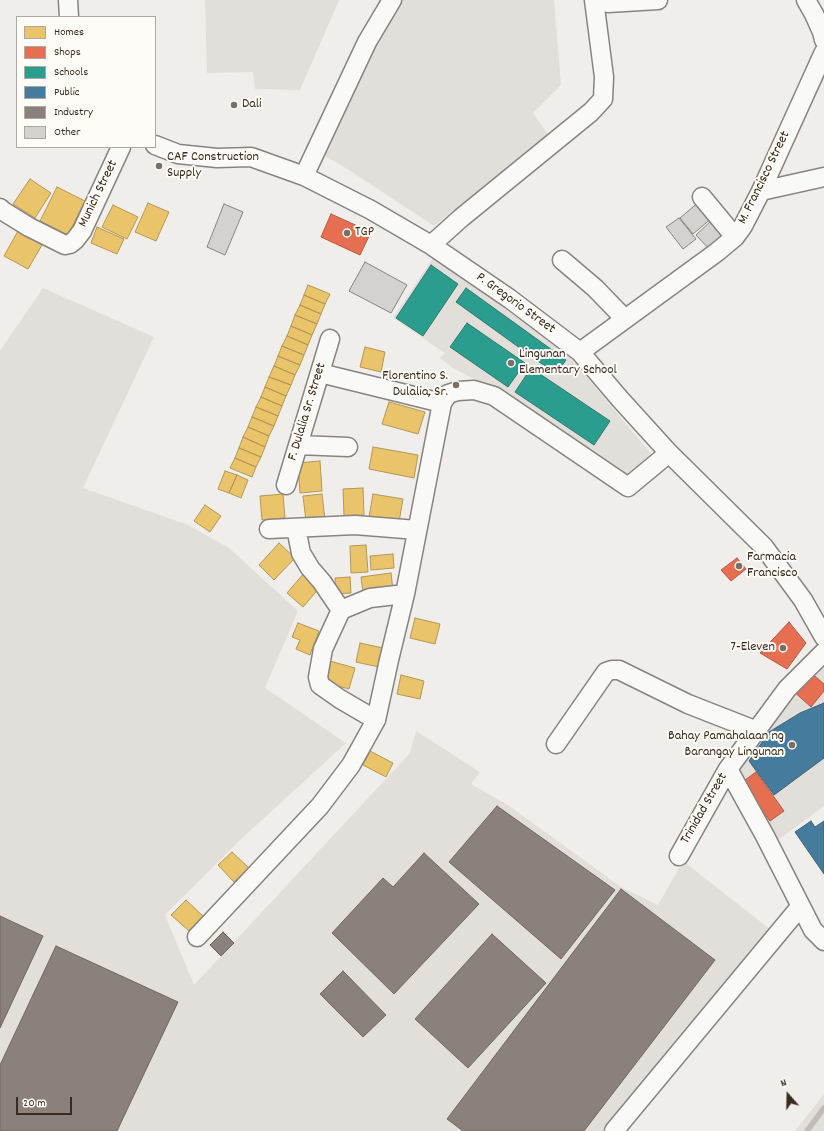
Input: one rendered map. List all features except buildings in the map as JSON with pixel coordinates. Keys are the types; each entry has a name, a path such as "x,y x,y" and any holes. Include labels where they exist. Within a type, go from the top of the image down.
{"street":[{"path":"68,0 69,16"},
{"path":"304,176 367,42 392,0"},
{"path":"431,245 461,218 591,112 603,99 604,77 601,2 658,0"},
{"path":"806,0 814,14 824,40"},
{"name":"M. Francisco Street","path":"580,352 717,252 735,237 744,226 824,52"},
{"name":"P. Gregorio Street","path":"156,145 178,154 217,158 251,157 304,176 370,210 431,245 510,299 580,352 669,453 764,547 803,600 824,637"},
{"name":"Munich Street","path":"0,208 30,227 65,245 70,244 82,231 121,148"},
{"path":"761,191 824,176"},
{"path":"702,197 735,237"},
{"path":"562,260 595,288 625,319"},
{"name":"F. Dulalia Sr. Street","path":"286,485 330,339"},
{"path":"320,373 442,403"},
{"path":"197,937 320,806 351,765 376,720 389,660 406,594 442,403 448,394 458,391 474,390 494,396 628,487 669,453"},
{"path":"298,446 348,447"},
{"path":"269,529 355,525 417,530"},
{"path":"296,528 301,553 310,568 322,582 341,610"},
{"path":"376,720 340,699 320,684 318,677 323,649 341,610 370,598 406,594"},
{"name":"Trinidad Street","path":"679,856 728,769 787,689 824,652"},
{"path":"556,744 606,672 612,670 619,670 688,704 757,731"},
{"path":"728,769 765,836 800,907 813,930 824,941"},
{"path":"614,1130 800,907"}],"shaded area":[{"path":"205,0 339,0 300,90 255,89 253,72 207,73"},
{"path":"396,0 554,0 561,85 533,113 548,134 434,226 322,154"},
{"name":"Lingunan Elementary School","path":"434,256 569,356 653,456 626,475 503,394 453,368 440,358 445,353 393,318"},
{"path":"43,288 154,337 83,488 188,525 229,548 298,611 265,688 346,743 240,840 165,915 194,985 410,753 416,731 480,772 471,784 508,805 621,887 658,905 683,861 771,930 603,1131 0,1131 0,351"},
{"path":"824,664 824,806 774,843 733,771 791,692"},
{"path":"824,1094 824,1131 795,1131"}],"waterway":[{"path":"807,1131 824,1108"}],"place":[{"name":"Dali","path":"234,105"},
{"name":"CAF Construction Supply","path":"159,166"},
{"name":"TGP","path":"347,233"},
{"name":"Lingunan Elementary School","path":"511,363"},
{"name":"Florentino S. Dulalia, Sr.","path":"456,385"},
{"name":"Farmacia Francisco","path":"739,566"},
{"name":"7-Eleven","path":"783,648"},
{"name":"Bahay Pamahalaan ng Barangay Lingunan","path":"792,745"}]}
